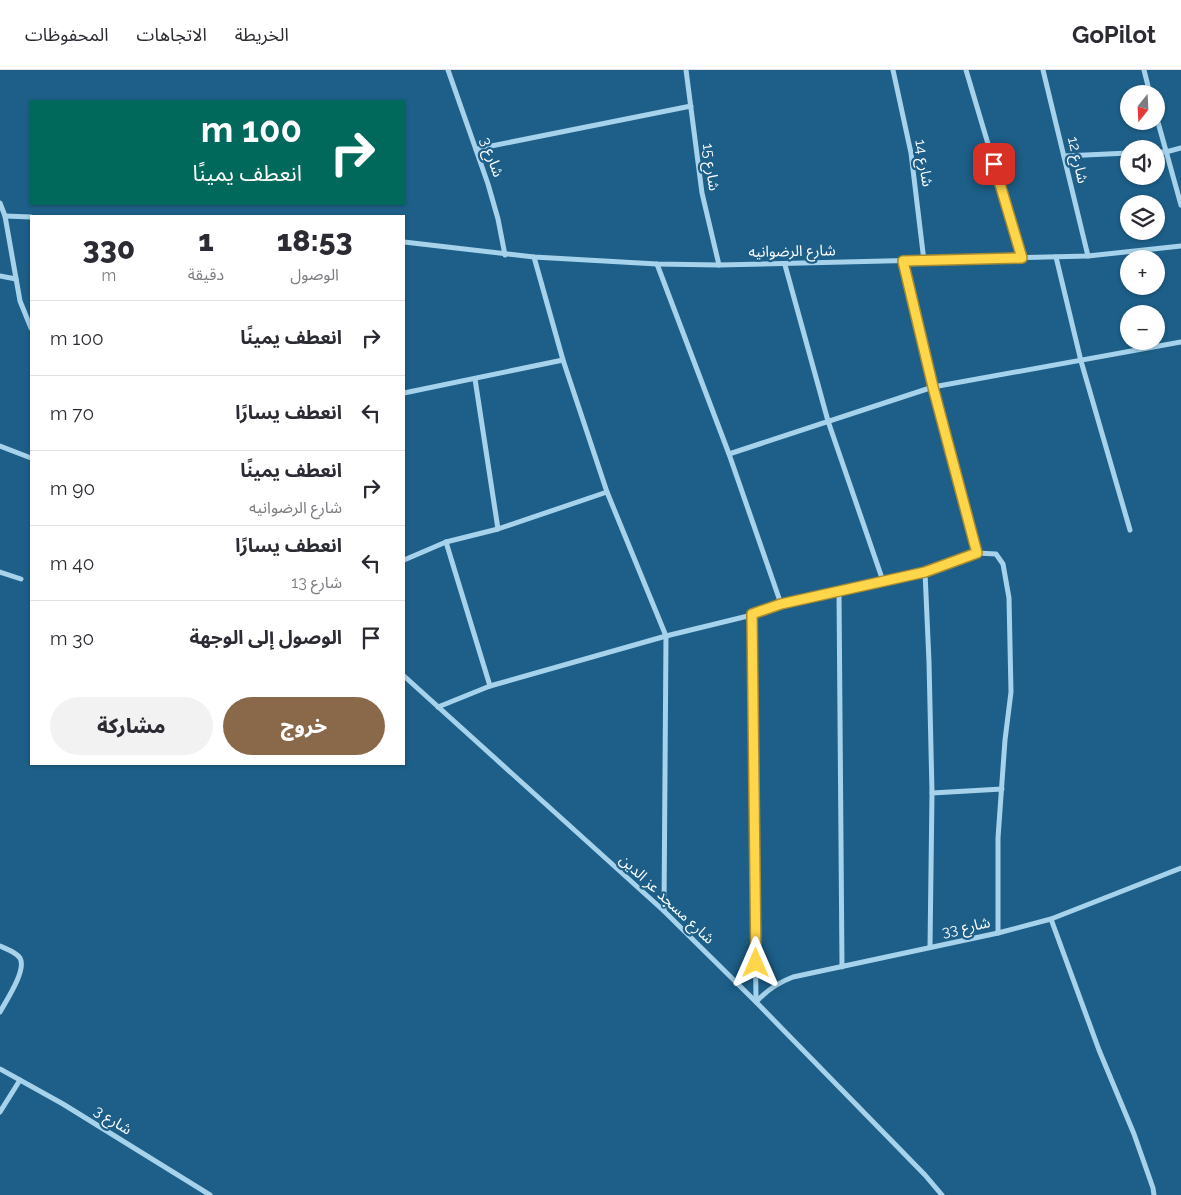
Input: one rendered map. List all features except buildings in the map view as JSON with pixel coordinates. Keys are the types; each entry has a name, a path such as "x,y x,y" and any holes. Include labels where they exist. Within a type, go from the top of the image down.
{"street":[{"name":"شارع 3","path":"448,70 488,184 498,219 505,255"},
{"name":"شارع 15","path":"686,70 702,193 719,265"},
{"name":"شارع 14","path":"893,70 911,152 924,260"},
{"path":"966,70 1022,258"},
{"name":"شارع 12","path":"1043,70 1088,256"},
{"path":"1144,70 1148,85"},
{"path":"476,150 690,106"},
{"path":"1160,130 1181,205"},
{"path":"1166,152 1181,148"},
{"path":"1064,156 1120,153"},
{"path":"0,203 5,216 20,301 30,326"},
{"path":"5,216 30,217"},
{"name":"شارع الرضوانيه","path":"405,242 505,255 657,264 719,265 1088,256 1181,246"},
{"path":"534,257 562,360 608,492 666,636 664,911"},
{"path":"1056,257 1081,360 1130,530"},
{"path":"903,261 933,387 977,553"},
{"path":"657,264 729,454 781,604"},
{"path":"785,264 828,421 883,581"},
{"path":"0,276 16,279"},
{"path":"729,454 933,387 1181,342"},
{"path":"405,393 562,360"},
{"path":"475,379 498,530"},
{"path":"0,446 30,458"},
{"path":"405,560 446,542 498,530 608,492"},
{"path":"446,542 490,686"},
{"path":"438,707 490,686 666,636 752,614 781,604 925,572 977,553 993,553 999,556 1002,564 1009,598 1011,692 998,838 998,933"},
{"path":"0,572 21,579"},
{"path":"925,572 932,793 930,948"},
{"path":"839,592 842,967"},
{"path":"752,614 756,1002"},
{"name":"شارع مسجد عز الدين","path":"405,677 664,911 926,1175 942,1195"},
{"path":"932,793 1002,789"},
{"name":"شارع 33","path":"756,1002 766,991 779,982 793,977 1051,920 1181,868"},
{"path":"1051,920 1099,1050 1134,1134 1154,1195"},
{"path":"0,946 19,957 23,964 21,972 0,1012"},
{"name":"شارع 3","path":"0,1069 105,1130 210,1195"},
{"path":"0,1112 20,1080"}],"route":[{"path":"756,963 752,614 781,604 925,572 977,553 933,387 903,261 1022,258 994,164"}]}
